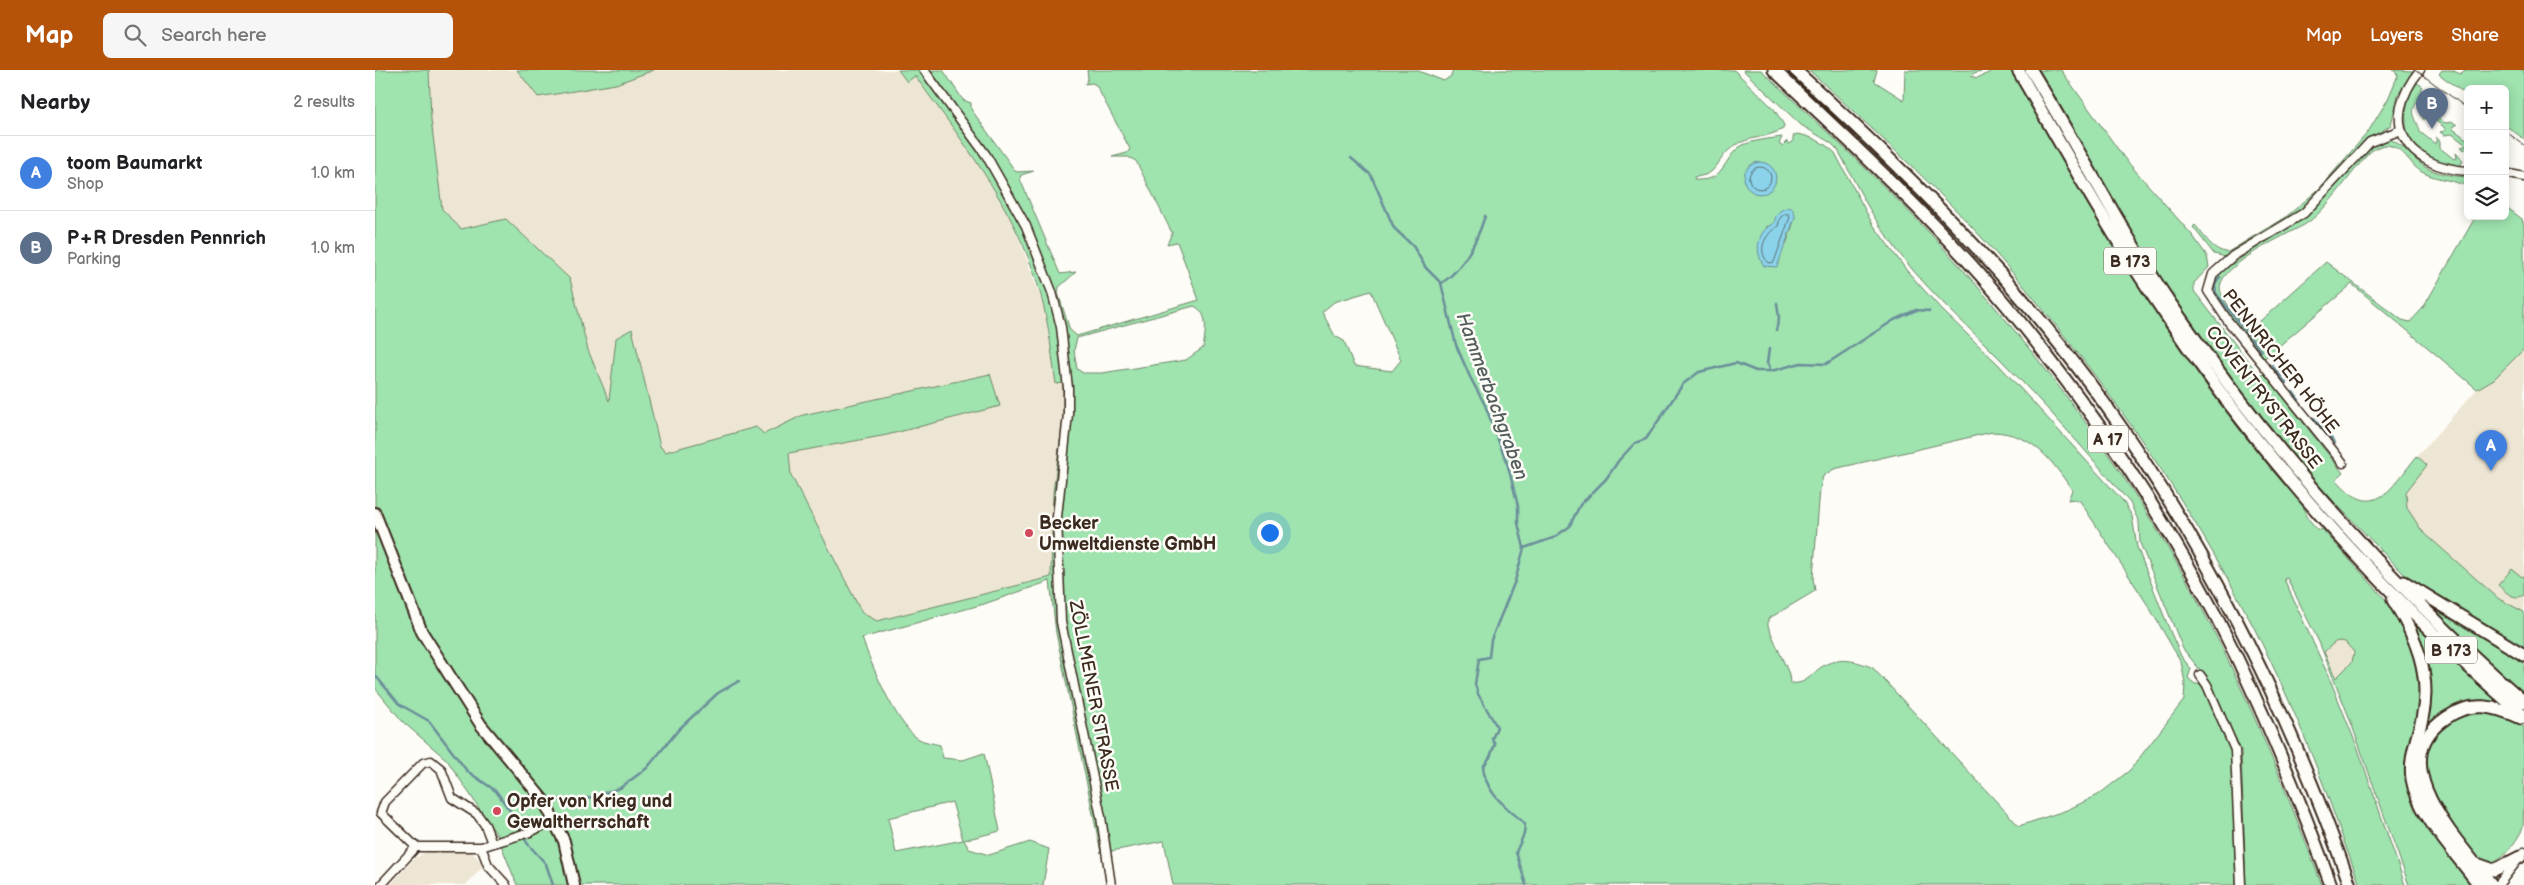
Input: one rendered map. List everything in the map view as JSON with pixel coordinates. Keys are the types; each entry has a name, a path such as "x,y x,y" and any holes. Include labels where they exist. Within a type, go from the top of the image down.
{"highway":[{"name":"A 17","path":"1774,70 1884,174 1965,258 2045,352 2119,454 2182,555 2236,656 2281,757 2331,885"},
{"name":"A 17","path":"1795,70 1917,184 1976,247 2061,346 2131,442 2201,553 2262,670 2292,736 2350,885"},
{"name":"B 173","path":"2018,70 2105,222 2178,334 2259,441 2327,523 2381,581 2444,644 2524,718"},
{"name":"COVENTRYSTRASSE","path":"2031,70 2110,207 2176,311 2267,434 2334,515 2384,568 2433,618 2524,702"},
{"path":"2384,568 2524,655"},
{"path":"2381,581 2411,630 2422,660 2424,703 2412,761 2412,780 2427,814 2479,885"},
{"path":"2492,885 2444,822 2425,790 2420,771 2422,752 2429,736 2439,723 2455,712 2467,708 2492,707 2524,718"},
{"path":"2475,864 2494,870 2522,854"}],"main road":[{"path":"375,513 422,632 499,749 541,796 564,841 574,885"}],"street":[{"name":"ZÖLLMENER STRASSE","path":"925,70 986,155 1026,226 1052,292 1061,327 1068,378 1068,405 1057,535 1061,622 1101,817 1111,885"},
{"path":"2420,70 2406,89 2401,101 2401,130 2408,144 2425,161 2445,168 2464,170"},
{"name":"PENNRICHER HÖHE","path":"2343,464 2228,321 2208,291 2213,274 2233,256 2303,213 2370,142 2383,135 2401,130"},
{"path":"2509,174 2524,177"},
{"path":"2200,675 2207,685 2235,750 2241,885"},
{"path":"492,843 485,825 477,814 452,798 444,775 437,764 431,761 423,762 385,802 381,813 416,847 481,847 530,832 554,820"},
{"path":"381,885 416,847"},
{"path":"481,847 488,865 506,885"},
{"path":"2499,885 2522,854"}],"shaded area":[{"path":"429,70 898,70 907,81 915,75 977,160 1012,219 1044,307 1056,383 1063,382 1063,420 1057,460 1051,577 877,621 862,614 791,475 789,452 684,471 610,402 588,350 506,219 461,229 442,209 431,119"},
{"path":"2524,349 2524,612 2499,599 2422,531 2407,508 2406,493 2426,465 2417,456 2477,389 2494,379"},
{"path":"2335,642 2345,642 2354,652 2352,662 2335,678 2324,652"},
{"path":"430,850 471,851 484,865 466,885 390,885 415,858"}],"green space":[{"path":"375,70 429,70 431,119 442,209 461,229 506,219 570,279 588,350 609,401 616,338 632,329 660,446 665,452 756,427 764,434 803,415 990,374 1000,406 887,435 789,453 791,475 862,613 877,621 1051,577 1053,492 1063,420 1063,383 1056,384 1044,308 1035,275 1023,244 991,185 954,130 915,76 907,82 898,70 943,70 963,100 971,103 971,109 1016,172 1034,171 1021,175 1020,179 1060,274 1076,272 1059,287 1058,293 1070,330 1077,336 1199,300 1177,242 1167,244 1172,233 1136,161 1128,157 1112,157 1127,153 1130,149 1096,85 1092,83 1085,84 1088,79 1087,70 1416,70 1444,81 1451,76 1453,70 1734,70 1774,109 1784,125 1783,129 1735,145 1724,155 1712,171 1702,176 1694,177 1695,180 1707,179 1716,175 1738,148 1752,142 1782,137 1779,144 1782,146 1787,141 1789,144 1793,142 1793,136 1797,134 1813,138 1827,146 1835,153 1872,223 1907,271 1942,310 1999,365 2123,501 2132,516 2137,547 2170,631 2181,656 2191,669 2188,678 2195,684 2205,684 2231,750 2236,885 1173,885 1164,841 1101,853 1056,633 1050,581 984,604 862,638 892,706 900,719 917,738 940,745 943,758 963,760 984,753 1000,831 964,840 969,849 989,855 1030,842 1049,849 1043,885 517,885 497,835 447,760 403,722 375,688","holes":["1795,218 1786,245 1766,227","1371,291 1401,360 1392,371 1354,366 1344,341 1335,336 1322,312 1334,302","1194,306 1199,309 1205,324 1203,348 1186,360 1102,373 1083,373 1077,369 1074,350 1077,338","1992,432 2018,437 2048,458 2072,490 2068,500 2080,501 2149,607 2181,662 2185,683 2184,700 2130,770 2098,795 2067,810 2019,826 1873,668 1853,661 1833,662 1826,664 1800,683 1790,683 1789,674 1768,626 1768,619 1815,591 1813,578 1820,489 1823,476 1834,469","952,802 963,840 896,853 888,818"]},
{"path":"517,70 654,70 616,84 538,97"},
{"path":"1743,70 1761,70 1862,165 1935,238 2018,334 2101,444 2127,482 2197,599 2237,679 2273,761 2322,885 2246,885 2241,750 2209,681 2183,649 2140,543 2139,522 2130,503 2036,396 1943,303 1901,256 1875,218 1838,150 1831,143 1801,125"},
{"path":"1809,70 1877,70 1874,81 1904,100 1905,70 1985,70 1974,73 1971,76 1977,78 1995,70 2013,70 2083,192 2288,484 2307,513 2305,515 2318,530 2322,529 2396,611 2414,642 2422,694 2406,772 2474,885 2409,885 2349,717 2319,642 2287,578 2284,579 2329,677 2358,749 2405,885 2360,885 2313,758 2285,692 2254,627 2182,502 2143,442 2057,326 1988,244 1938,192","holes":["2335,642 2345,642 2354,652 2352,662 2336,678 2324,652"]},
{"path":"2036,70 2061,70 2125,159 2193,236 2207,256 2209,267 2194,283 2194,291 2259,375 2265,374 2343,473 2336,479 2349,492 2361,499 2371,500 2381,496 2390,489 2417,456 2427,465 2406,492 2407,508 2422,531 2499,599 2524,612 2524,651 2431,595 2403,573 2290,456 2171,296 2128,229"},
{"path":"2393,70 2413,71 2398,95 2391,125 2362,144 2323,191 2306,208 2226,257 2214,254 2193,227 2195,225 2213,246 2228,252 2287,216 2319,189 2368,132 2388,99 2398,75"},
{"path":"2442,70 2452,70 2460,74 2465,70 2524,70 2524,139 2509,128 2509,85 2464,85 2464,93 2439,74"},
{"path":"2416,82 2423,87 2421,90 2435,96 2433,99 2419,100 2414,109 2414,116 2420,132 2434,143 2436,143 2436,137 2440,141 2440,148 2454,159 2457,158 2456,153 2463,161 2460,166 2443,164 2428,158 2418,150 2410,139 2406,127 2406,113 2409,98"},
{"path":"2429,105 2436,109 2431,110 2431,113 2445,123 2453,122 2457,125 2453,126 2453,129 2464,137 2464,143 2452,134 2444,135 2440,132 2445,131 2445,128 2432,118 2423,119 2420,110"},
{"path":"2384,139 2396,142 2423,166 2443,174 2464,177 2464,185 2426,174 2416,168 2400,150 2388,145 2380,146 2370,152 2330,201 2312,219 2269,243 2231,269 2223,278 2220,287 2223,297 2231,310 2249,331 2326,262 2402,320 2410,322 2423,308 2474,220 2509,220 2509,209 2522,219 2524,225 2524,349 2494,379 2477,389 2352,284 2265,358 2237,325 2211,289 2216,277 2222,271 2314,209 2364,152"},
{"path":"2512,569 2522,577 2524,576 2524,595 2520,597 2510,595 2498,585"},
{"path":"2411,588 2524,658 2524,695"},
{"path":"2411,617 2508,707 2506,709 2482,704 2458,708 2444,716 2426,734 2418,754 2419,776 2427,798 2453,840 2481,876 2479,877 2434,818 2420,792 2416,778 2416,755 2425,718 2428,692 2426,667 2409,619"},
{"path":"2477,710 2499,713 2524,727 2523,828 2518,838 2505,854 2489,862 2489,866 2477,859 2432,797 2425,761 2432,738 2447,722"}],"water":[{"path":"1760,162 1766,163 1771,167 1775,172 1775,184 1771,189 1766,193 1760,194 1754,193 1749,189 1745,184 1744,178 1745,172 1749,167 1754,163"},
{"path":"1790,207 1794,211 1795,217 1777,267 1764,266 1758,248 1761,236 1774,223 1779,212"}],"waterway":[{"name":"Hammerbachgraben","path":"1351,158 1371,175 1394,228 1413,246 1426,268 1441,283 1456,345 1485,405 1508,466 1518,506 1518,523 1524,548"},
{"name":"Hammerbachgraben","path":"1442,283 1457,270 1469,253 1485,216"},
{"path":"2220,277 2215,285 2216,293 2261,351"},
{"path":"1776,330 1779,318 1777,303"},
{"path":"1526,885 1516,852 1524,834 1525,824 1498,800 1485,777 1483,767 1490,757 1495,744 1492,739 1497,727 1478,694 1475,684 1479,659 1489,657 1491,640 1515,581 1524,548 1553,538 1569,527 1580,505 1606,479 1619,460 1635,443 1646,439 1683,384 1699,372 1736,363 1756,371 1771,371 1801,363 1826,364 1894,320 1916,310 1929,311"},
{"path":"1769,349 1767,363 1771,371"},
{"path":"2272,365 2286,383"},
{"path":"2293,392 2299,400"},
{"path":"2314,418 2335,443"},
{"path":"375,675 399,704 429,721 467,771 496,791 515,818 527,843 546,864 553,885"},
{"path":"557,800 572,803 620,788 647,768 680,728 718,693 739,681"}],"tram line":[{"path":"2416,70 2464,106"},
{"path":"2509,134 2524,145"}],"place":[{"name":"P+R Dresden Pennrich","path":"2432,129"},
{"name":"toom Baumarkt","path":"2491,471"},
{"name":"Becker Umweltdienste GmbH","path":"1029,533"},
{"name":"Opfer von Krieg und Gewaltherrschaft","path":"497,811"}]}
